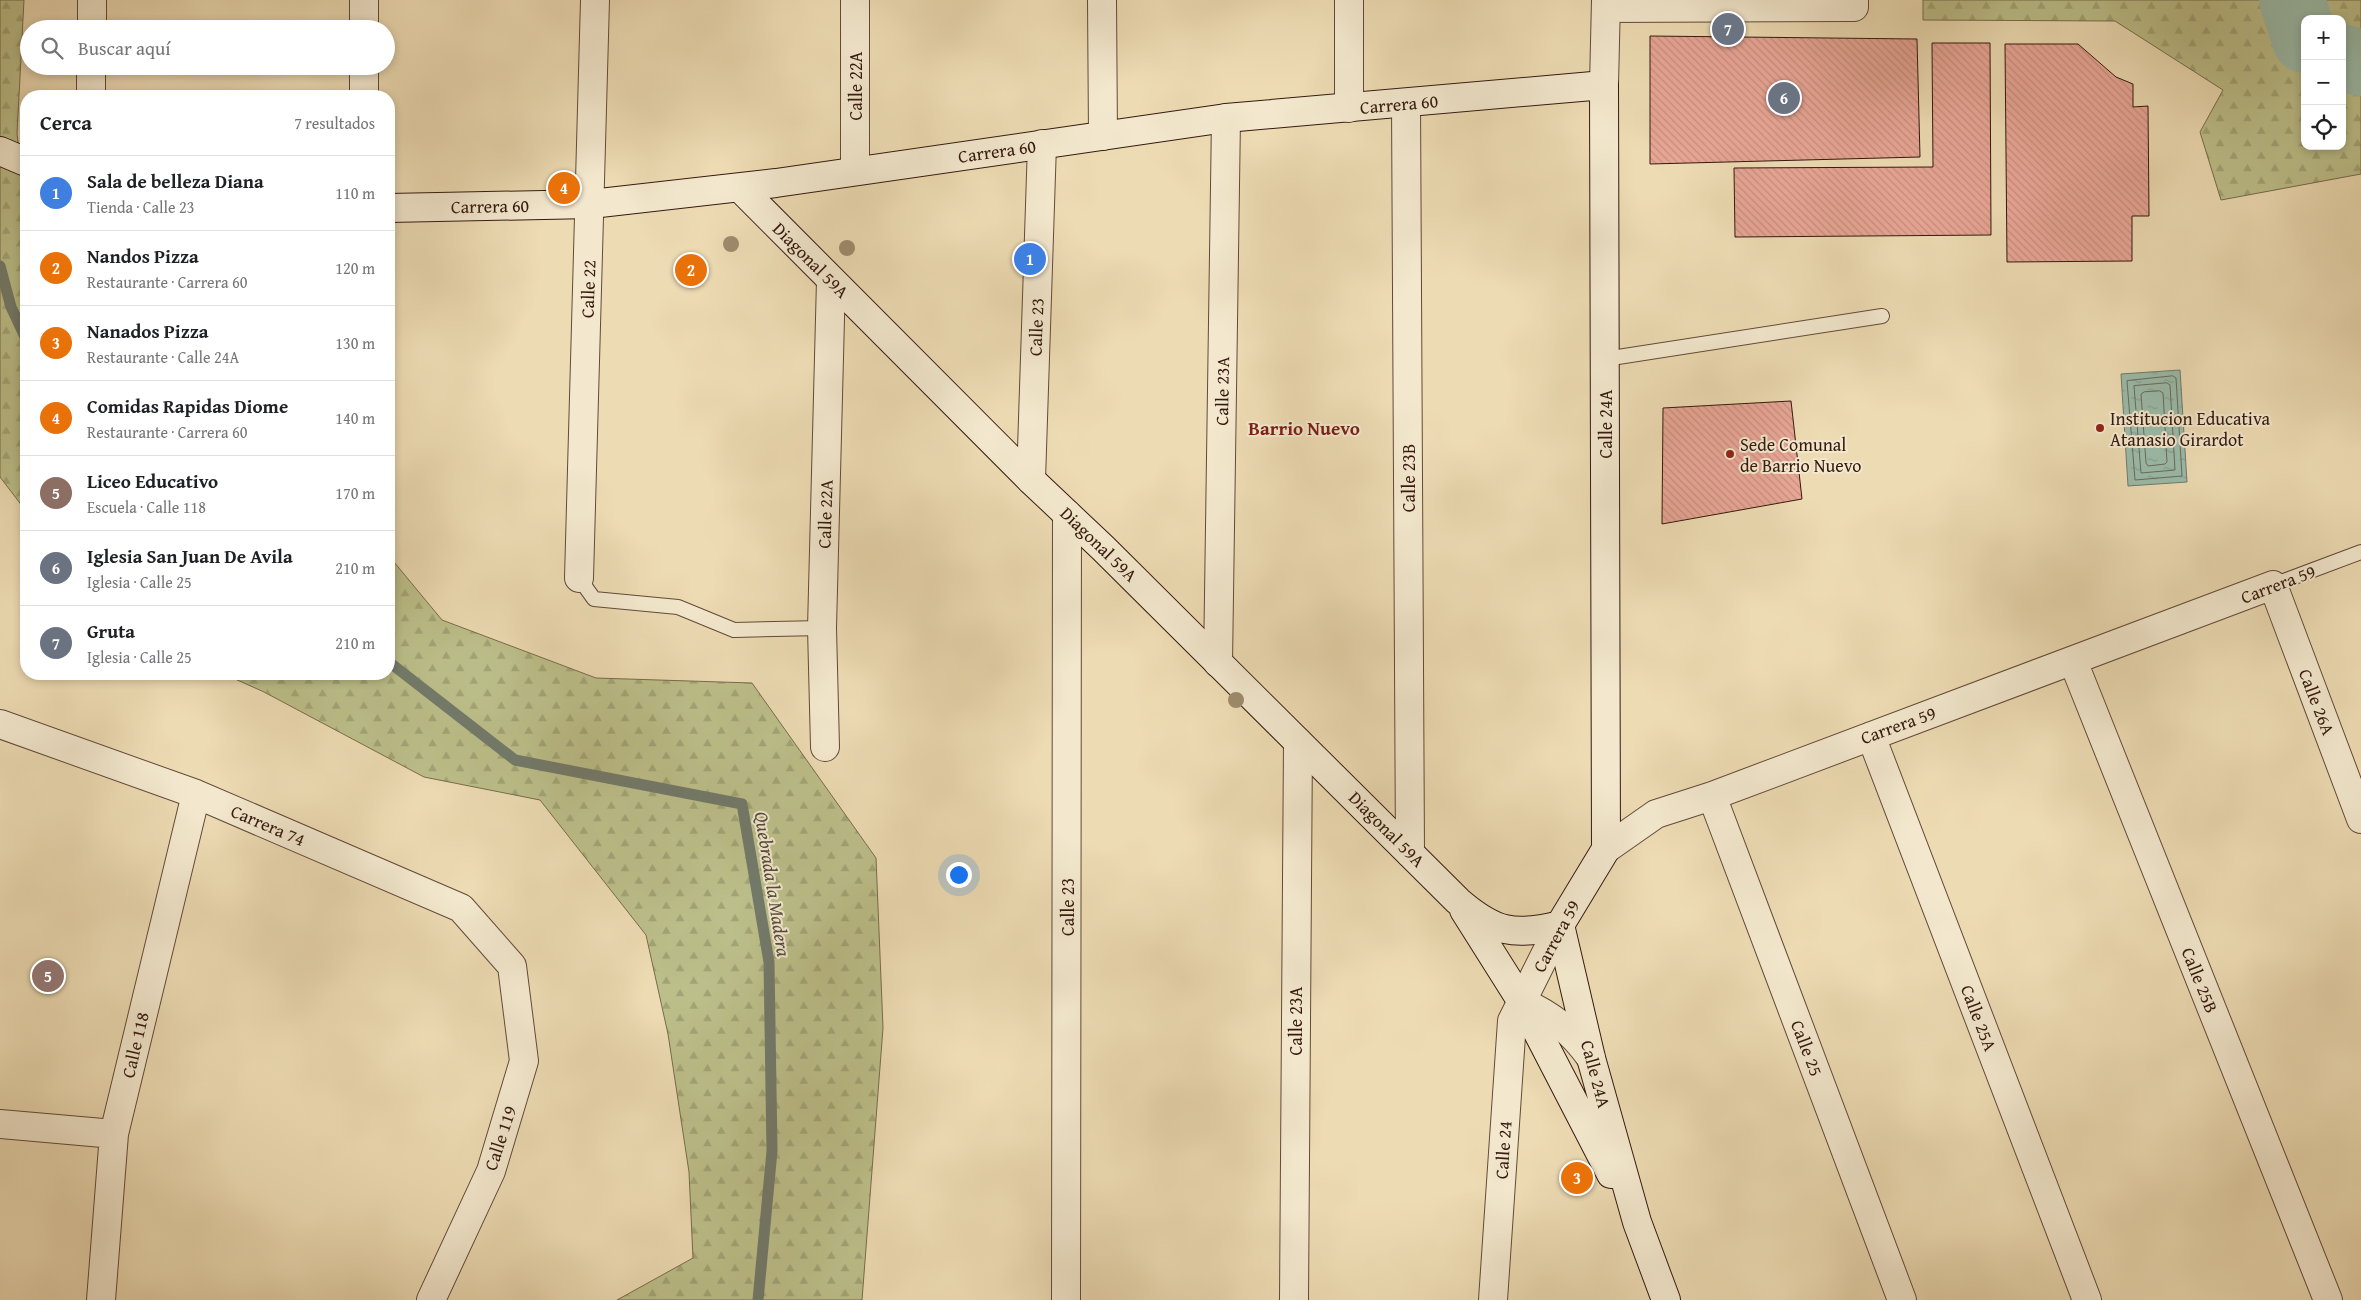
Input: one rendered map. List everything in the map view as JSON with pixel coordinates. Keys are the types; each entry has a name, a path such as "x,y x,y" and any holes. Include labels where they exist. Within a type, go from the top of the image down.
{"street":[{"path":"92,0 92,20"},
{"path":"364,0 364,20"},
{"name":"Calle 22","path":"580,578 595,0"},
{"name":"Calle 22A","path":"854,0 855,172"},
{"path":"1102,0 1103,136"},
{"path":"1349,0 1349,108"},
{"path":"1606,4 1854,7 1854,0"},
{"name":"Calle 24A","path":"1606,4 1604,85 1606,849"},
{"path":"91,90 92,75"},
{"path":"364,75 364,90"},
{"name":"Carrera 60","path":"395,208 591,204 740,188 1226,118 1604,85"},
{"name":"Calle 23B","path":"1406,103 1410,852"},
{"name":"Calle 23A","path":"1218,663 1226,118"},
{"name":"Calle 23","path":"1031,480 1042,144"},
{"name":"Diagonal 59A","path":"740,188 1031,480 1479,919 1505,930 1533,932 1560,925"},
{"name":"Calle 22A","path":"826,747 822,628 831,280"},
{"name":"Calle 23","path":"1066,1300 1067,514"},
{"name":"Carrera 59","path":"1522,1002 1560,925 1606,849 1656,814 1712,796 2273,585"},
{"name":"Calle 26A","path":"2273,585 2361,819"},
{"name":"Calle 25B","path":"2073,661 2328,1300"},
{"name":"Carrera 74","path":"0,724 196,794 461,908 512,966"},
{"name":"Calle 25A","path":"1871,736 2087,1300"},
{"name":"Calle 23A","path":"1294,1300 1298,742"},
{"name":"Calle 118","path":"101,1300 114,1134 196,794"},
{"name":"Calle 25","path":"1712,796 1902,1300"},
{"name":"Diagonal 59A","path":"1458,900 1522,1002"},
{"name":"Calle 24A","path":"1560,925 1591,1058 1637,1222 1666,1300"},
{"name":"Calle 119","path":"431,1300 491,1171 524,1061 512,966"},
{"path":"1522,1002 1554,1019 1568,1030 1591,1058"},
{"name":"Calle 24A","path":"1522,1002 1637,1222"},
{"name":"Calle 24","path":"1492,1300 1512,1022 1522,1002"},
{"path":"0,1124 114,1134"}],"lane":[{"path":"1605,359 1882,316"},
{"name":"Carrera 59","path":"2273,585 2361,552"},
{"path":"580,578 594,599 678,607 734,630 822,628"}],"green space":[{"path":"0,0 24,0 23,20 20,20 20,75 17,134 20,157 20,503 0,477"},
{"path":"1923,0 2361,0 2361,174 2221,200 2200,132 2223,90 2115,21 1923,20"},
{"path":"395,563 442,620 596,678 752,683 876,858 883,1028 862,1300 617,1300 693,1258 689,1172 668,1034 646,935 540,800 424,777 264,692 237,680 395,680"}],"water":[{"path":"2180,370 2187,482 2128,486 2121,374"}],"building":[{"path":"1650,36 1917,39 1920,157 1650,164"},
{"path":"1932,43 1990,43 1991,235 1735,237 1734,168 1933,167"},
{"path":"2005,44 2078,44 2116,77 2133,84 2133,107 2148,106 2149,216 2132,216 2132,261 2007,262"},
{"name":"Sede Comunal de Barrio Nuevo","path":"1791,401 1802,499 1662,524 1663,408"}],"waterway":[{"path":"2292,0 2301,28"},
{"path":"2346,58 2361,63"},
{"name":"Quebrada la Madera","path":"0,266 11,307 20,326"},
{"name":"Quebrada la Madera","path":"395,667 515,760 742,804 769,962 772,1151 758,1300"}],"place":[{"name":"Gruta","path":"1728,29"},
{"name":"Iglesia San Juan De Avila","path":"1784,98"},
{"name":"Comidas Rapidas Diome","path":"564,188"},
{"name":"Sala de belleza Diana","path":"1030,259"},
{"name":"Nandos Pizza","path":"691,270"},
{"name":"Institucion Educativa Atanasio Girardot","path":"2100,428"},
{"name":"Sede Comunal de Barrio Nuevo","path":"1730,454"},
{"name":"Liceo Educativo","path":"48,976"},
{"name":"Nanados Pizza","path":"1577,1178"}],"district":[{"name":"Barrio Nuevo","path":"1304,428"}]}
